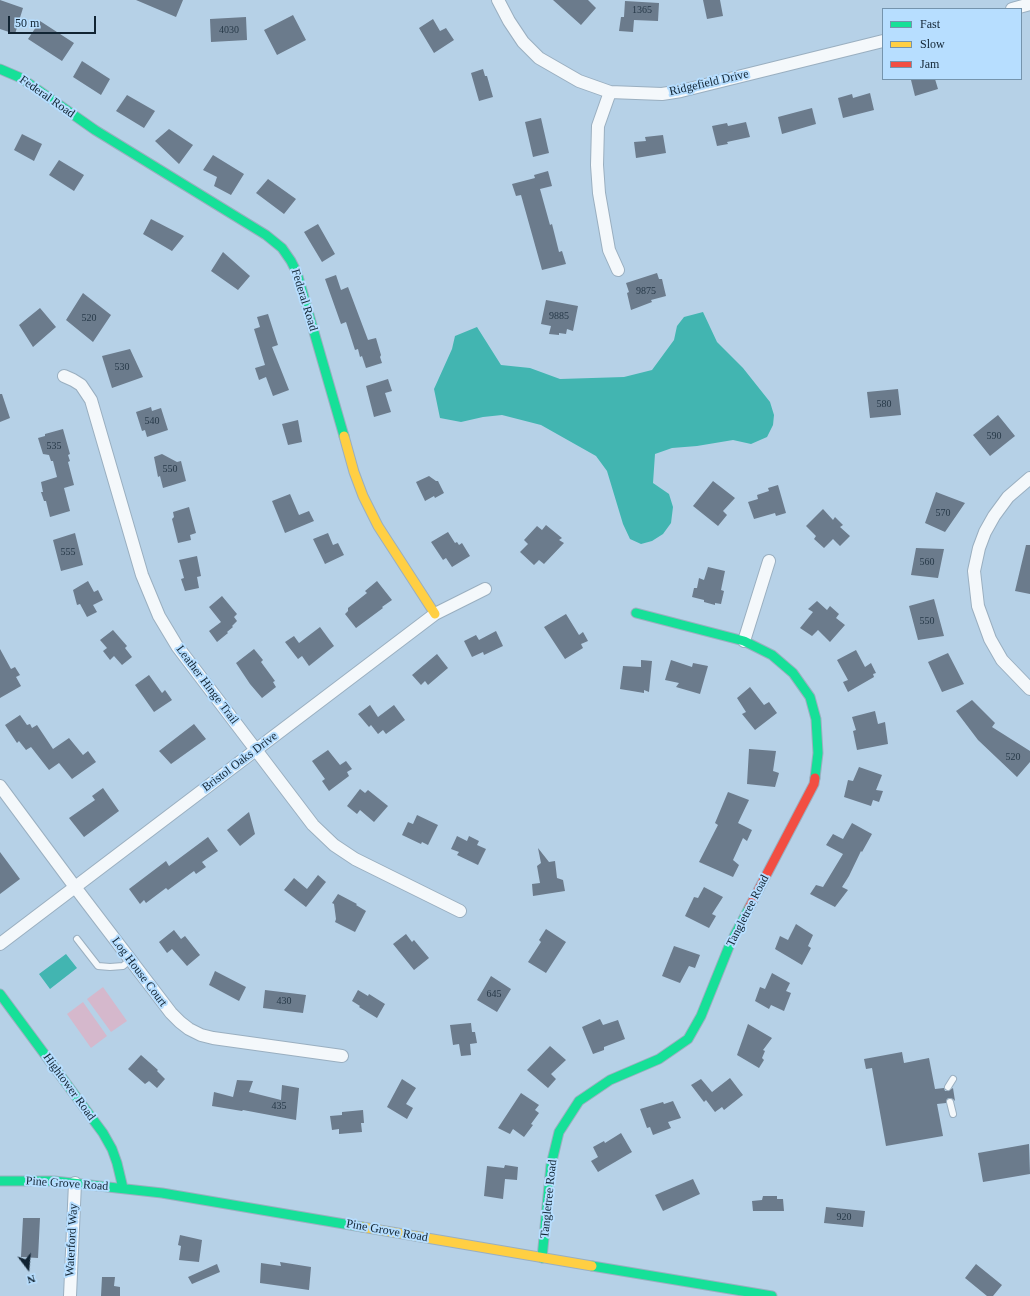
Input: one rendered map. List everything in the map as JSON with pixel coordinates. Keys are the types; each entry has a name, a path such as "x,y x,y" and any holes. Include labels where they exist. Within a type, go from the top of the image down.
{"street":[{"name":"Ridgefield Drive","path":"498,0 509,21 523,42 539,58 579,81 610,92 662,94 681,91 882,41"},
{"path":"1016,8 1030,4"},
{"name":"Federal Road","path":"0,69 21,78 95,130 266,235 282,248 297,273 354,472 363,496 378,526 435,614"},
{"path":"610,92 598,126 597,165 599,193 610,250 618,270"},
{"name":"Leather Hinge Trail","path":"64,376 81,385 91,400 142,575 159,616 178,646 313,825 334,846 355,859 460,911"},
{"path":"1030,478 1008,498 994,516 985,532 979,548 974,571 978,606 990,639 1002,660 1030,689"},
{"path":"744,641 769,561"},
{"name":"Bristol Oaks Drive","path":"0,944 435,614 485,589"},
{"name":"Tangletree Road","path":"542,1258 550,1165 559,1132 579,1101 610,1080 659,1059 688,1039 701,1016 730,944 814,784 818,753 816,719 810,697 793,673 772,655 744,641 636,613"},
{"name":"Log House Court","path":"0,786 130,960 171,1013 180,1022 189,1029 201,1035 342,1056"},
{"name":"Hightower Road","path":"0,994 103,1133 112,1148 123,1188"},
{"name":"Pine Grove Road","path":"0,1182 37,1180 162,1193 772,1296"},
{"name":"Waterford Way","path":"70,1296 75,1183"}],"lane":[{"path":"77,939 98,966 122,966 130,960"},
{"path":"948,1087 953,1079"},
{"path":"950,1102 953,1114"}],"shaded area":[{"path":"703,312 717,342 743,368 770,402 774,415 773,425 767,437 751,444 733,440 697,446 672,448 655,454 653,483 669,494 673,507 671,523 663,534 652,541 641,544 630,539 623,524 607,471 596,456 541,425 502,415 483,417 461,422 440,418 434,389 452,349 455,336 477,327 501,365 530,368 560,379 624,377 652,370 674,340 677,326 684,317"},
{"path":"66,954 77,968 50,989 39,974"},
{"path":"103,987 127,1021 111,1032 87,999"},
{"path":"83,1002 107,1036 91,1048 67,1014"}],"building":[{"path":"0,0 23,8 15,34 0,29"},
{"path":"136,0 183,0 176,17"},
{"path":"553,0 588,0 596,8 581,25"},
{"path":"703,0 720,0 723,16 707,19"},
{"path":"625,1 659,3 658,21 634,20 633,32 619,31 621,17 624,17"},
{"path":"293,15 306,40 277,55 264,30"},
{"path":"246,17 247,40 211,42 210,19"},
{"path":"433,19 440,31 446,28 454,40 434,53 419,28"},
{"path":"40,21 74,43 62,61 28,39"},
{"path":"82,61 110,79 101,95 73,77"},
{"path":"483,69 485,76 487,76 493,97 479,101 471,73"},
{"path":"911,80 935,80 938,89 915,96"},
{"path":"870,93 874,110 843,118 838,98 852,94 853,98"},
{"path":"127,95 155,111 144,128 116,111"},
{"path":"812,108 816,124 782,134 778,117"},
{"path":"541,118 549,153 533,157 525,122"},
{"path":"746,122 750,137 727,142 728,144 717,146 712,126 727,123 728,126"},
{"path":"169,129 193,145 179,164 155,141"},
{"path":"22,134 42,144 34,161 14,150"},
{"path":"663,135 666,153 636,158 634,142 646,141 645,137"},
{"path":"213,155 244,174 231,195 214,186 217,177 203,170"},
{"path":"59,160 84,175 74,191 49,175"},
{"path":"548,171 552,186 540,189 550,225 552,224 559,252 562,251 566,264 542,270 521,195 516,196 512,184 535,178 534,175"},
{"path":"268,179 296,199 284,214 256,193"},
{"path":"151,219 184,236 172,251 143,234"},
{"path":"318,224 335,254 322,262 304,232"},
{"path":"223,252 250,276 238,290 211,271"},
{"path":"657,273 659,279 662,279 666,296 651,300 652,302 631,310 627,293 629,292 626,283"},
{"path":"336,275 341,290 348,287 368,340 376,338 382,363 366,368 362,356 360,357 358,349 355,350 346,322 341,324 325,279"},
{"path":"83,293 111,315 93,342 66,320"},
{"path":"546,300 578,306 573,331 567,329 566,334 549,334 551,326 541,324"},
{"path":"40,308 56,327 33,347 19,325"},
{"path":"268,314 278,345 272,347 289,390 273,396 266,377 259,380 255,368 265,365 254,329 260,327 257,317"},
{"path":"130,349 143,377 112,388 102,356"},
{"path":"388,379 392,391 385,393 391,412 374,417 366,386"},
{"path":"898,389 901,415 870,418 867,392"},
{"path":"0,394 2,394 10,418 0,422"},
{"path":"151,407 152,411 161,408 168,430 147,437 145,430 142,431 136,412"},
{"path":"998,415 1015,436 990,456 973,435"},
{"path":"298,420 302,442 288,445 282,424"},
{"path":"63,429 70,454 68,455 70,461 68,462 74,485 64,488 70,511 50,517 46,501 44,501 41,492 43,492 41,482 57,477 53,461 51,461 49,455 43,454 38,438 45,436 45,434"},
{"path":"162,454 177,462 181,461 186,481 163,488 160,476 158,477 154,457"},
{"path":"429,476 438,481 444,493 425,501 416,482"},
{"path":"713,481 735,498 723,511 727,515 718,526 693,506"},
{"path":"778,485 786,513 776,516 775,513 754,519 748,502 758,499 757,495 769,491 768,488"},
{"path":"936,492 965,503 945,532 925,523"},
{"path":"290,494 299,515 309,511 314,521 285,533 272,501"},
{"path":"189,507 196,533 190,535 191,540 178,543 172,519 174,517 173,512"},
{"path":"823,509 833,520 835,517 843,525 840,527 850,536 840,546 833,539 824,548 814,539 816,536 806,526"},
{"path":"546,525 562,538 559,540 564,543 544,564 539,560 534,565 520,552 528,544 524,540 537,526 542,530"},
{"path":"448,532 455,543 457,542 459,545 462,543 470,556 452,567 446,558 443,560 431,542"},
{"path":"75,533 83,565 61,571 53,540"},
{"path":"328,533 333,545 338,543 344,555 325,564 313,539"},
{"path":"1026,545 1030,545 1030,594 1015,591"},
{"path":"916,548 944,549 938,578 911,575"},
{"path":"197,556 201,576 197,577 199,588 185,591 181,579 184,578 179,560"},
{"path":"708,567 725,571 721,590 724,591 721,604 715,603 715,605 692,597 694,588 697,588 699,578 704,580"},
{"path":"88,581 94,592 98,590 103,600 93,605 97,612 87,617 80,604 77,605 73,590"},
{"path":"377,581 392,600 356,628 345,614 348,611 348,608 367,593 365,591"},
{"path":"222,596 237,614 234,617 237,621 227,632 228,633 217,642 209,631 221,622 209,607"},
{"path":"934,599 944,636 918,640 909,606"},
{"path":"817,601 827,610 830,606 839,614 836,618 845,625 830,642 818,630 812,636 800,628 813,612 808,609"},
{"path":"566,614 579,635 583,632 588,641 581,644 583,648 565,659 544,627"},
{"path":"320,627 334,646 309,666 302,656 298,659 285,642 294,636 299,643"},
{"path":"113,630 127,646 125,648 132,657 122,665 114,656 110,660 103,651 107,648 100,640"},
{"path":"496,631 503,646 484,655 483,652 472,657 464,641 476,635 479,640"},
{"path":"0,649 11,669 15,667 20,675 16,677 21,686 0,698"},
{"path":"254,649 263,660 261,662 275,681 273,682 276,687 262,698 250,684 236,663"},
{"path":"856,650 865,667 871,663 876,673 873,674 874,677 848,692 843,682 848,680 837,660"},
{"path":"948,653 964,684 942,692 928,662"},
{"path":"437,654 448,668 428,685 425,681 421,685 412,675"},
{"path":"641,660 652,661 649,692 644,690 644,693 620,689 623,666 641,667"},
{"path":"671,660 692,667 693,663 708,666 700,694 676,687 679,683 665,680"},
{"path":"149,675 162,693 165,690 172,700 154,712 135,685"},
{"path":"750,687 764,705 769,702 777,713 755,730 742,714 746,712 737,698"},
{"path":"972,700 995,723 992,727 1030,751 1030,762 1017,777 978,740 956,711"},
{"path":"370,705 378,717 394,705 405,720 386,734 383,730 378,734 371,725 369,727 358,714"},
{"path":"875,711 878,724 885,722 888,744 857,750 853,731 856,730 852,717"},
{"path":"20,715 27,725 30,724 32,728 37,725 53,749 69,738 83,755 88,751 96,762 72,779 59,763 49,770 31,747 26,750 19,741 17,743 5,725"},
{"path":"194,724 206,739 171,764 159,751"},
{"path":"749,749 776,751 773,771 779,773 775,787 747,784"},
{"path":"328,750 340,765 346,761 352,769 347,772 349,776 329,791 322,781 325,779 312,761"},
{"path":"859,767 882,775 876,790 883,791 879,802 873,800 871,806 844,797 848,780 853,781"},
{"path":"103,788 119,811 84,837 69,818 95,800 92,796"},
{"path":"360,789 365,793 368,790 388,806 374,822 360,810 357,814 347,806"},
{"path":"728,792 749,800 738,823 752,830 747,841 743,838 733,860 739,865 733,877 699,862 718,825 715,823"},
{"path":"249,812 255,834 240,846 227,830"},
{"path":"417,815 438,825 428,845 422,842 421,844 402,835 408,822 413,824"},
{"path":"852,823 872,834 842,887 848,890 835,907 810,894 816,885 823,887 843,854 826,845 833,834 843,839"},
{"path":"457,836 467,841 469,836 479,841 477,845 486,849 478,865 457,855 459,852 451,849"},
{"path":"208,837 218,851 202,862 206,867 196,874 194,871 168,890 166,888 146,903 144,900 140,904 129,889 166,861 169,866"},
{"path":"538,848 549,862 555,861 557,878 563,880 565,891 533,896 532,884 540,883 537,866 541,863"},
{"path":"0,852 20,879 0,894"},
{"path":"318,875 326,882 306,907 284,890 294,878 307,889"},
{"path":"704,887 723,897 712,914 716,916 709,928 685,916 694,897 698,898"},
{"path":"338,894 357,904 356,905 366,911 355,932 335,922 334,904 332,903"},
{"path":"796,924 813,935 808,946 811,948 802,965 775,949 780,936 788,940"},
{"path":"546,929 566,942 546,973 528,962 541,942 539,940"},
{"path":"174,930 181,939 185,936 200,955 187,966 172,949 167,953 159,942"},
{"path":"406,934 412,942 414,940 429,958 414,970 393,944"},
{"path":"674,946 700,955 695,968 689,966 680,983 662,976"},
{"path":"215,971 246,987 239,1001 209,985"},
{"path":"772,973 790,983 786,991 791,993 784,1011 771,1005 769,1009 755,1001 760,987 765,989"},
{"path":"491,976 511,989 497,1012 477,1000"},
{"path":"265,990 306,995 303,1013 263,1008"},
{"path":"358,990 368,996 369,994 385,1004 377,1018 352,1001"},
{"path":"600,1019 603,1025 618,1020 625,1039 604,1047 604,1050 593,1054 582,1027"},
{"path":"471,1023 472,1032 475,1032 477,1043 470,1044 471,1055 461,1056 459,1044 453,1045 450,1025"},
{"path":"748,1024 772,1038 763,1050 765,1051 762,1058 764,1060 759,1068 737,1055"},
{"path":"550,1046 566,1060 551,1074 556,1079 548,1088 527,1070"},
{"path":"902,1052 904,1063 929,1058 935,1089 944,1088 945,1091 948,1091 953,1088 955,1101 949,1098 947,1099 946,1103 937,1104 943,1136 886,1146 872,1068 866,1069 864,1059"},
{"path":"141,1055 158,1070 157,1071 165,1079 157,1088 149,1081 145,1084 128,1069"},
{"path":"730,1078 743,1095 724,1110 722,1107 715,1112 706,1100 704,1102 691,1085 701,1079 712,1092"},
{"path":"402,1079 416,1088 406,1104 413,1108 407,1119 387,1107"},
{"path":"237,1080 253,1081 249,1092 281,1100 282,1085 299,1088 296,1120 212,1106 214,1092 233,1097"},
{"path":"521,1093 539,1105 535,1110 539,1113 531,1124 533,1125 524,1137 513,1129 510,1134 498,1128"},
{"path":"673,1101 681,1118 668,1122 671,1128 653,1135 650,1127 647,1128 640,1109 663,1102 664,1104"},
{"path":"363,1110 364,1123 361,1123 362,1132 339,1134 339,1129 332,1130 330,1116 342,1115 342,1112"},
{"path":"621,1133 632,1152 598,1172 591,1161 598,1157 593,1147 604,1141 605,1143"},
{"path":"1029,1144 1030,1174 983,1182 978,1153"},
{"path":"505,1165 518,1167 517,1180 505,1179 503,1199 484,1196 487,1166 504,1168"},
{"path":"693,1179 700,1194 663,1211 655,1195"},
{"path":"763,1196 777,1196 777,1199 783,1199 784,1211 753,1211 752,1201 762,1200"},
{"path":"826,1207 865,1211 863,1227 824,1223"},
{"path":"23,1218 40,1218 38,1258 21,1257"},
{"path":"180,1235 202,1240 199,1262 179,1260 181,1246 178,1245"},
{"path":"280,1262 311,1267 309,1290 260,1283 261,1263 281,1266"},
{"path":"217,1264 220,1272 192,1284 188,1277"},
{"path":"976,1264 1002,1285 993,1296 987,1296 965,1278"},
{"path":"102,1277 115,1277 114,1286 120,1287 120,1296 101,1296"}],"traffic: fast":[{"path":"0,69 21,78 95,130 266,235 282,248 297,273 344,436"},
{"path":"636,613 744,641 772,655 793,673 810,697 816,719 818,753 815,778"},
{"path":"542,1258 551,1165 559,1132 579,1101 610,1080 659,1059 688,1039 701,1016 730,944 749,908"},
{"path":"0,994 103,1133 112,1149 123,1188"},
{"path":"0,1181 54,1181 162,1193 362,1227"},
{"path":"592,1266 772,1296"}],"traffic: slow":[{"path":"344,436 354,472 363,496 378,526 435,614"},
{"path":"362,1227 592,1266"}],"traffic: jam":[{"path":"749,908 814,784 815,778"}]}
